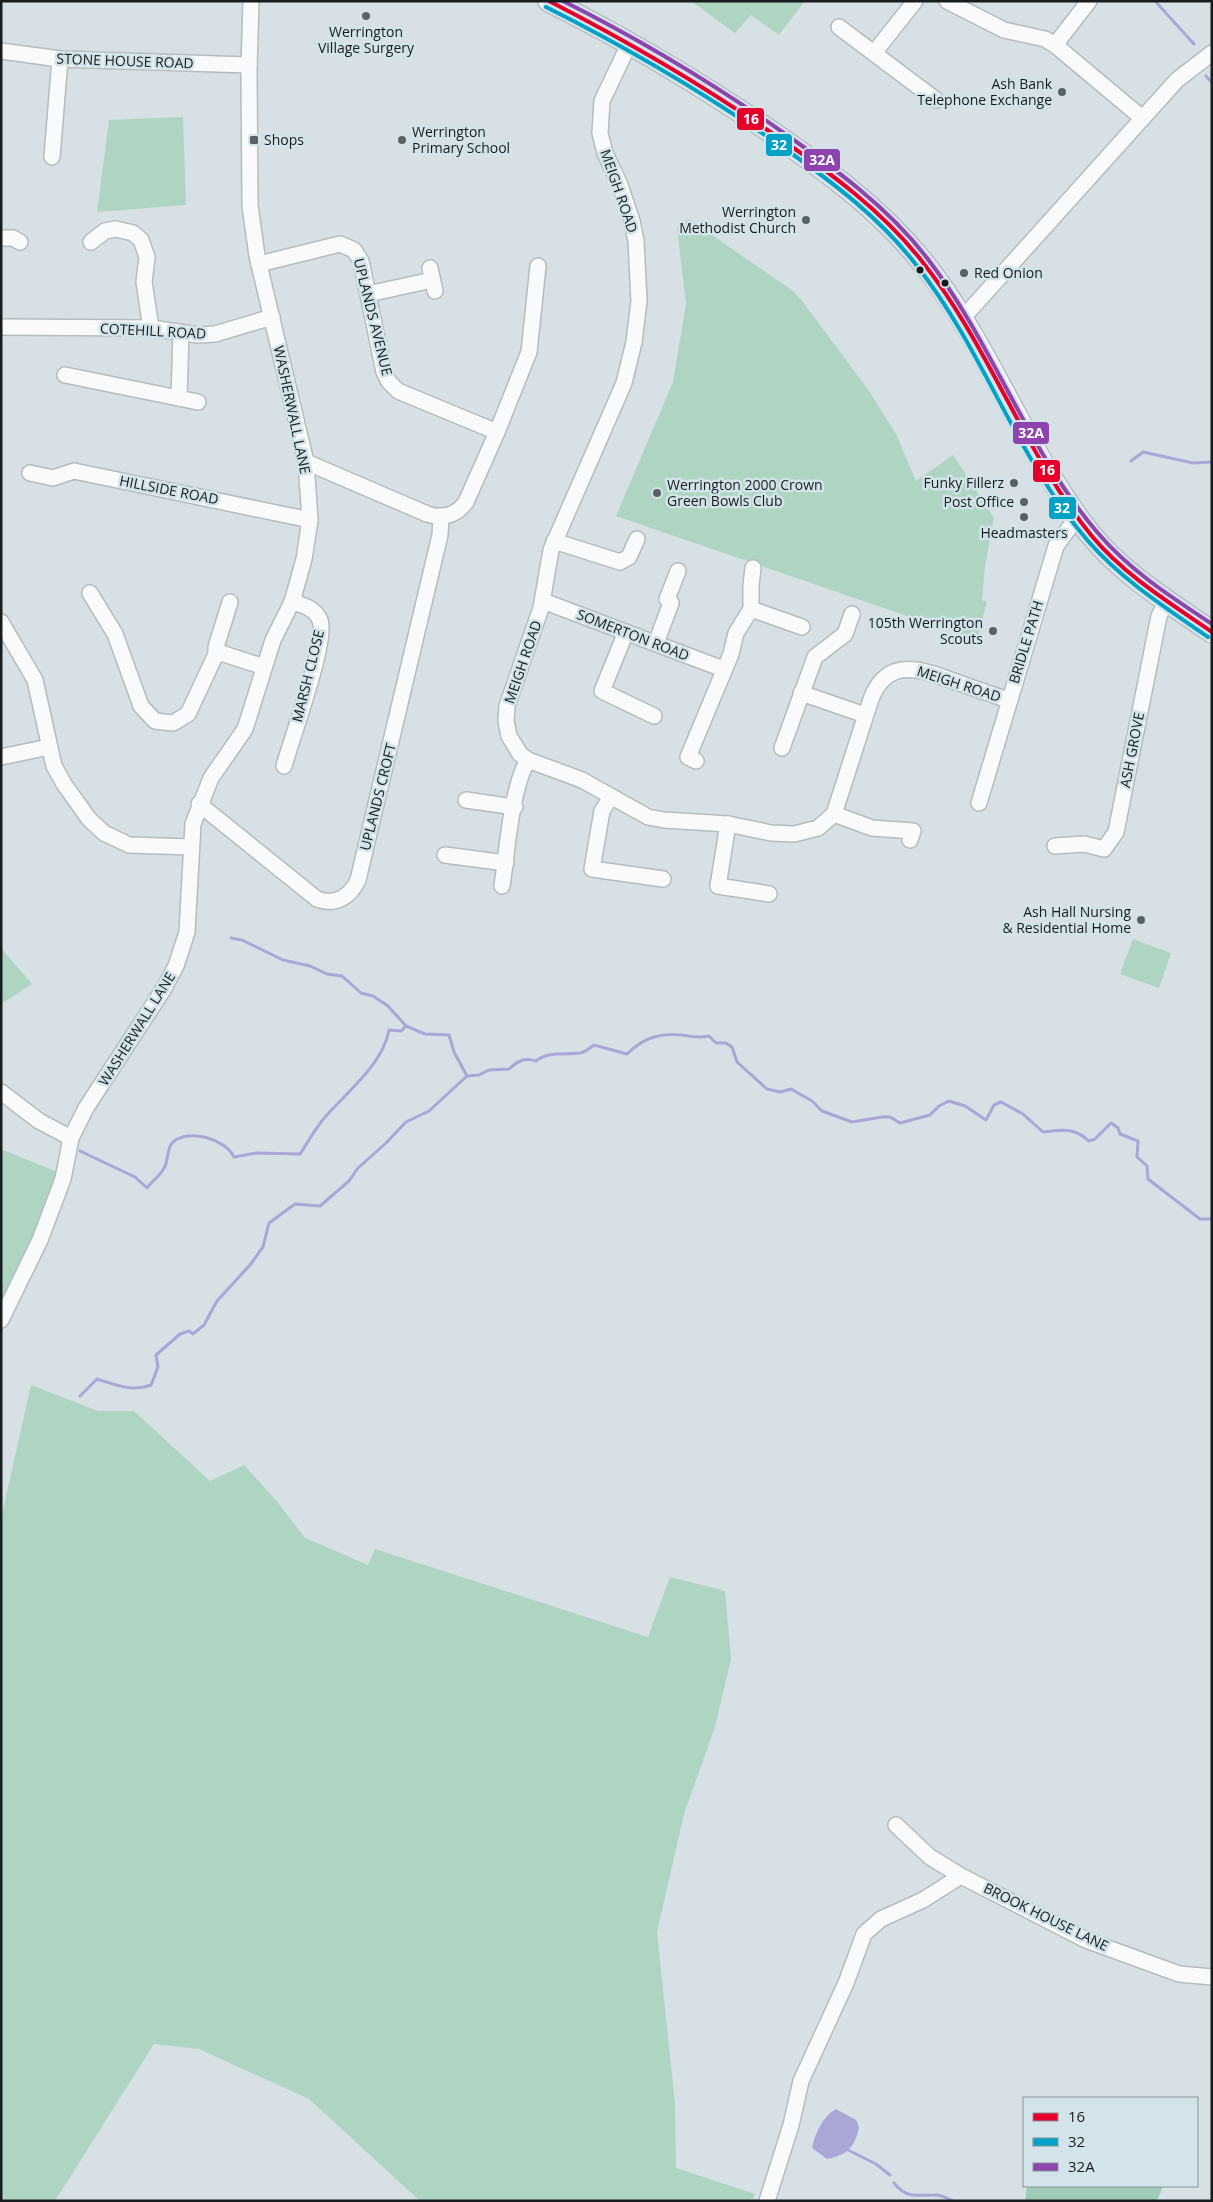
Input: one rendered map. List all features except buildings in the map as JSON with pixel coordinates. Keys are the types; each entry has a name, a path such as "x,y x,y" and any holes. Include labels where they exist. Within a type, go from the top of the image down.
{"highway":[{"path":"550,1 629,44 732,106 824,168 893,228 922,262 961,320 1077,517 1107,552 1130,573 1212,632"}],"street":[{"name":"WASHERWALL LANE","path":"1,1320 40,1240 63,1179 71,1138 86,1108 163,990 176,966 187,932 193,824 199,804 211,778 245,729 273,640 292,602 304,559 310,520 306,462 259,264 250,206 249,65 252,1"},
{"path":"874,53 915,1"},
{"path":"947,1 963,5 1004,30 1044,40 1055,45 1141,117"},
{"path":"1055,45 1089,1"},
{"path":"839,28 936,100"},
{"name":"MEIGH ROAD","path":"629,44 608,84 602,101 600,133 605,153 620,185 632,221 636,241 640,281 636,329 624,383 554,540 543,601 506,714 507,728 512,742 520,754 528,760 582,780 611,798 648,817 728,824 794,834 818,828 834,814 865,715 878,686 888,676 906,669 923,670 1008,700"},
{"name":"STONE HOUSE ROAD","path":"1,51 60,59 249,65"},
{"path":"961,320 1141,117 1177,80 1212,53"},
{"path":"52,157 60,59"},
{"path":"94,236 105,231 121,229 133,233 144,245 147,257 144,282 151,328"},
{"name":"UPLANDS AVENUE","path":"259,264 331,246 345,245 354,250 359,256 384,372 393,387 497,432"},
{"path":"306,462 427,514 441,516 455,513 466,502 529,352 538,266"},
{"path":"368,294 432,280"},
{"name":"COTEHILL ROAD","path":"1,327 151,328 215,334 272,317"},
{"path":"179,398 181,332"},
{"path":"65,375 198,402"},
{"name":"HILLSIDE ROAD","path":"30,473 53,478 74,471 310,520"},
{"name":"UPLANDS CROFT","path":"199,804 317,899 332,902 342,899 350,893 358,880 392,741 440,535 441,516"},
{"name":"BRIDLE PATH","path":"979,803 1008,700 1056,546 1077,517"},
{"path":"554,540 620,562 629,557 636,539"},
{"path":"696,761 688,757 723,669 731,654 736,634 751,609 750,585 754,568"},
{"path":"656,643 671,603 667,599 678,572"},
{"path":"90,593 115,634 141,706 155,721 173,723 188,714 216,654 216,647 230,602"},
{"name":"ASH GROVE","path":"1055,846 1084,844 1104,849 1116,832 1159,616 1166,600"},
{"name":"SOMERTON ROAD","path":"543,601 723,669"},
{"name":"MARSH CLOSE","path":"284,766 314,667 322,630 320,619 314,611 292,602"},
{"path":"751,609 802,627"},
{"path":"782,748 815,657 845,634 852,614"},
{"path":"1,622 28,664 35,680 48,747 54,766 64,784 89,819 104,833 121,842 138,846 191,847"},
{"path":"626,632 602,691 654,716"},
{"path":"216,654 221,653 264,667"},
{"path":"801,693 865,715"},
{"path":"1,757 48,747"},
{"path":"502,886 515,807 523,769 528,760"},
{"path":"611,798 602,811 592,869 663,879"},
{"path":"466,800 515,807"},
{"path":"834,814 872,828 913,831 910,840"},
{"path":"728,824 718,886 768,894"},
{"path":"445,854 506,863"},
{"path":"1,1092 38,1120 71,1138"},
{"name":"BROOK HOUSE LANE","path":"896,1825 930,1857 961,1876 1086,1940 1180,1974 1212,1977"},
{"path":"767,2201 791,2125 801,2081 846,1983 864,1934 882,1919 924,1900 961,1876"}],"green space":[{"path":"691,1 804,2 779,35 751,15 735,33"},
{"path":"183,117 186,205 97,212 109,120"},
{"path":"689,219 793,291 803,302 869,391 896,434 916,481 953,455 994,518 985,566 982,600 987,602 977,640 616,516 673,382 686,304 677,227"},
{"path":"1133,939 1171,953 1159,988 1120,974"},
{"path":"1,948 32,984 1,1004"},
{"path":"1,1149 57,1172 41,1224 1,1309"},
{"path":"31,1385 98,1411 134,1411 210,1481 244,1465 276,1500 305,1538 368,1565 375,1549 648,1637 670,1577 725,1591 731,1659 715,1727 684,1814 657,1932 675,2104 676,2168 755,2194 753,2201 420,2201 309,2099 199,2049 154,2044 55,2201 1,2201 1,1519"},
{"path":"1027,2187 1163,2187 1157,2201 1025,2201"}],"water":[{"path":"836,2109 856,2120 859,2129 855,2141 846,2152 827,2159 812,2148 820,2126 827,2116"}],"waterway":[{"path":"1155,1 1194,44"},
{"path":"1206,76 1212,83"},
{"path":"1131,461 1143,452 1193,463 1212,462"},
{"path":"231,938 242,940 283,960 310,966 327,974 342,976 361,993 373,996 388,1006 406,1026 425,1034 449,1035 454,1052 467,1076"},
{"path":"80,1151 135,1177 147,1188 163,1171 167,1162 169,1148 173,1142 188,1136 197,1136 215,1141 223,1145 234,1157 256,1153 300,1154 322,1120 372,1066 380,1054 389,1030 401,1031 406,1026"},
{"path":"467,1076 479,1075 489,1070 509,1069 518,1062 525,1060 536,1061 546,1056 580,1053 594,1045 627,1054 648,1039 663,1035 709,1036 716,1043 726,1043 732,1047 737,1062 767,1089 780,1092 791,1089 812,1101 822,1111 852,1122 890,1117 900,1123 930,1115 939,1106 949,1101 965,1106 986,1120 994,1105 1001,1102 1023,1114 1043,1132 1068,1130 1078,1133 1089,1141 1095,1139 1111,1123 1118,1128 1120,1134 1138,1141 1137,1157 1147,1166 1148,1179 1200,1219 1212,1219"},
{"path":"80,1396 97,1379 131,1388 151,1385 158,1367 156,1355 180,1334 189,1331 193,1334 204,1325 217,1301 250,1265 263,1247 269,1223 295,1204 320,1206 349,1181 358,1168 406,1122 429,1111 467,1076"},
{"path":"846,2149 876,2164 890,2175"},
{"path":"894,2183 903,2192 908,2194 939,2195 953,2201"}],"transit line":[{"name":"16","path":"549,1 667,66 724,101 836,179 890,225 921,260 945,293 987,362 1045,469 1091,535 1133,576 1212,632"},
{"name":"32A","path":"563,1 647,46 755,113 840,174 878,205 912,239 950,291 972,325 1050,467 1072,500 1097,532 1109,546 1137,571 1212,624"},
{"name":"32","path":"546,7 639,57 730,112 823,176 889,233 917,266 941,299 1041,475 1063,509 1088,541 1130,581 1208,637"}],"place":[{"name":"Werrington Village Surgery","path":"366,16"},
{"name":"Ash Bank Telephone Exchange","path":"1062,92"},
{"name":"Shops","path":"254,140"},
{"name":"Werrington Primary School","path":"402,140"},
{"name":"Werrington Methodist Church","path":"806,220"},
{"name":"Red Onion","path":"964,273"},
{"name":"Funky Fillerz","path":"1014,483"},
{"name":"Werrington 2000 Crown Green Bowls Club","path":"657,493"},
{"name":"Post Office","path":"1024,502"},
{"name":"Headmasters","path":"1024,517"},
{"name":"105th Werrington Scouts","path":"993,631"},
{"name":"Ash Hall Nursing & Residential Home","path":"1141,920"}]}
